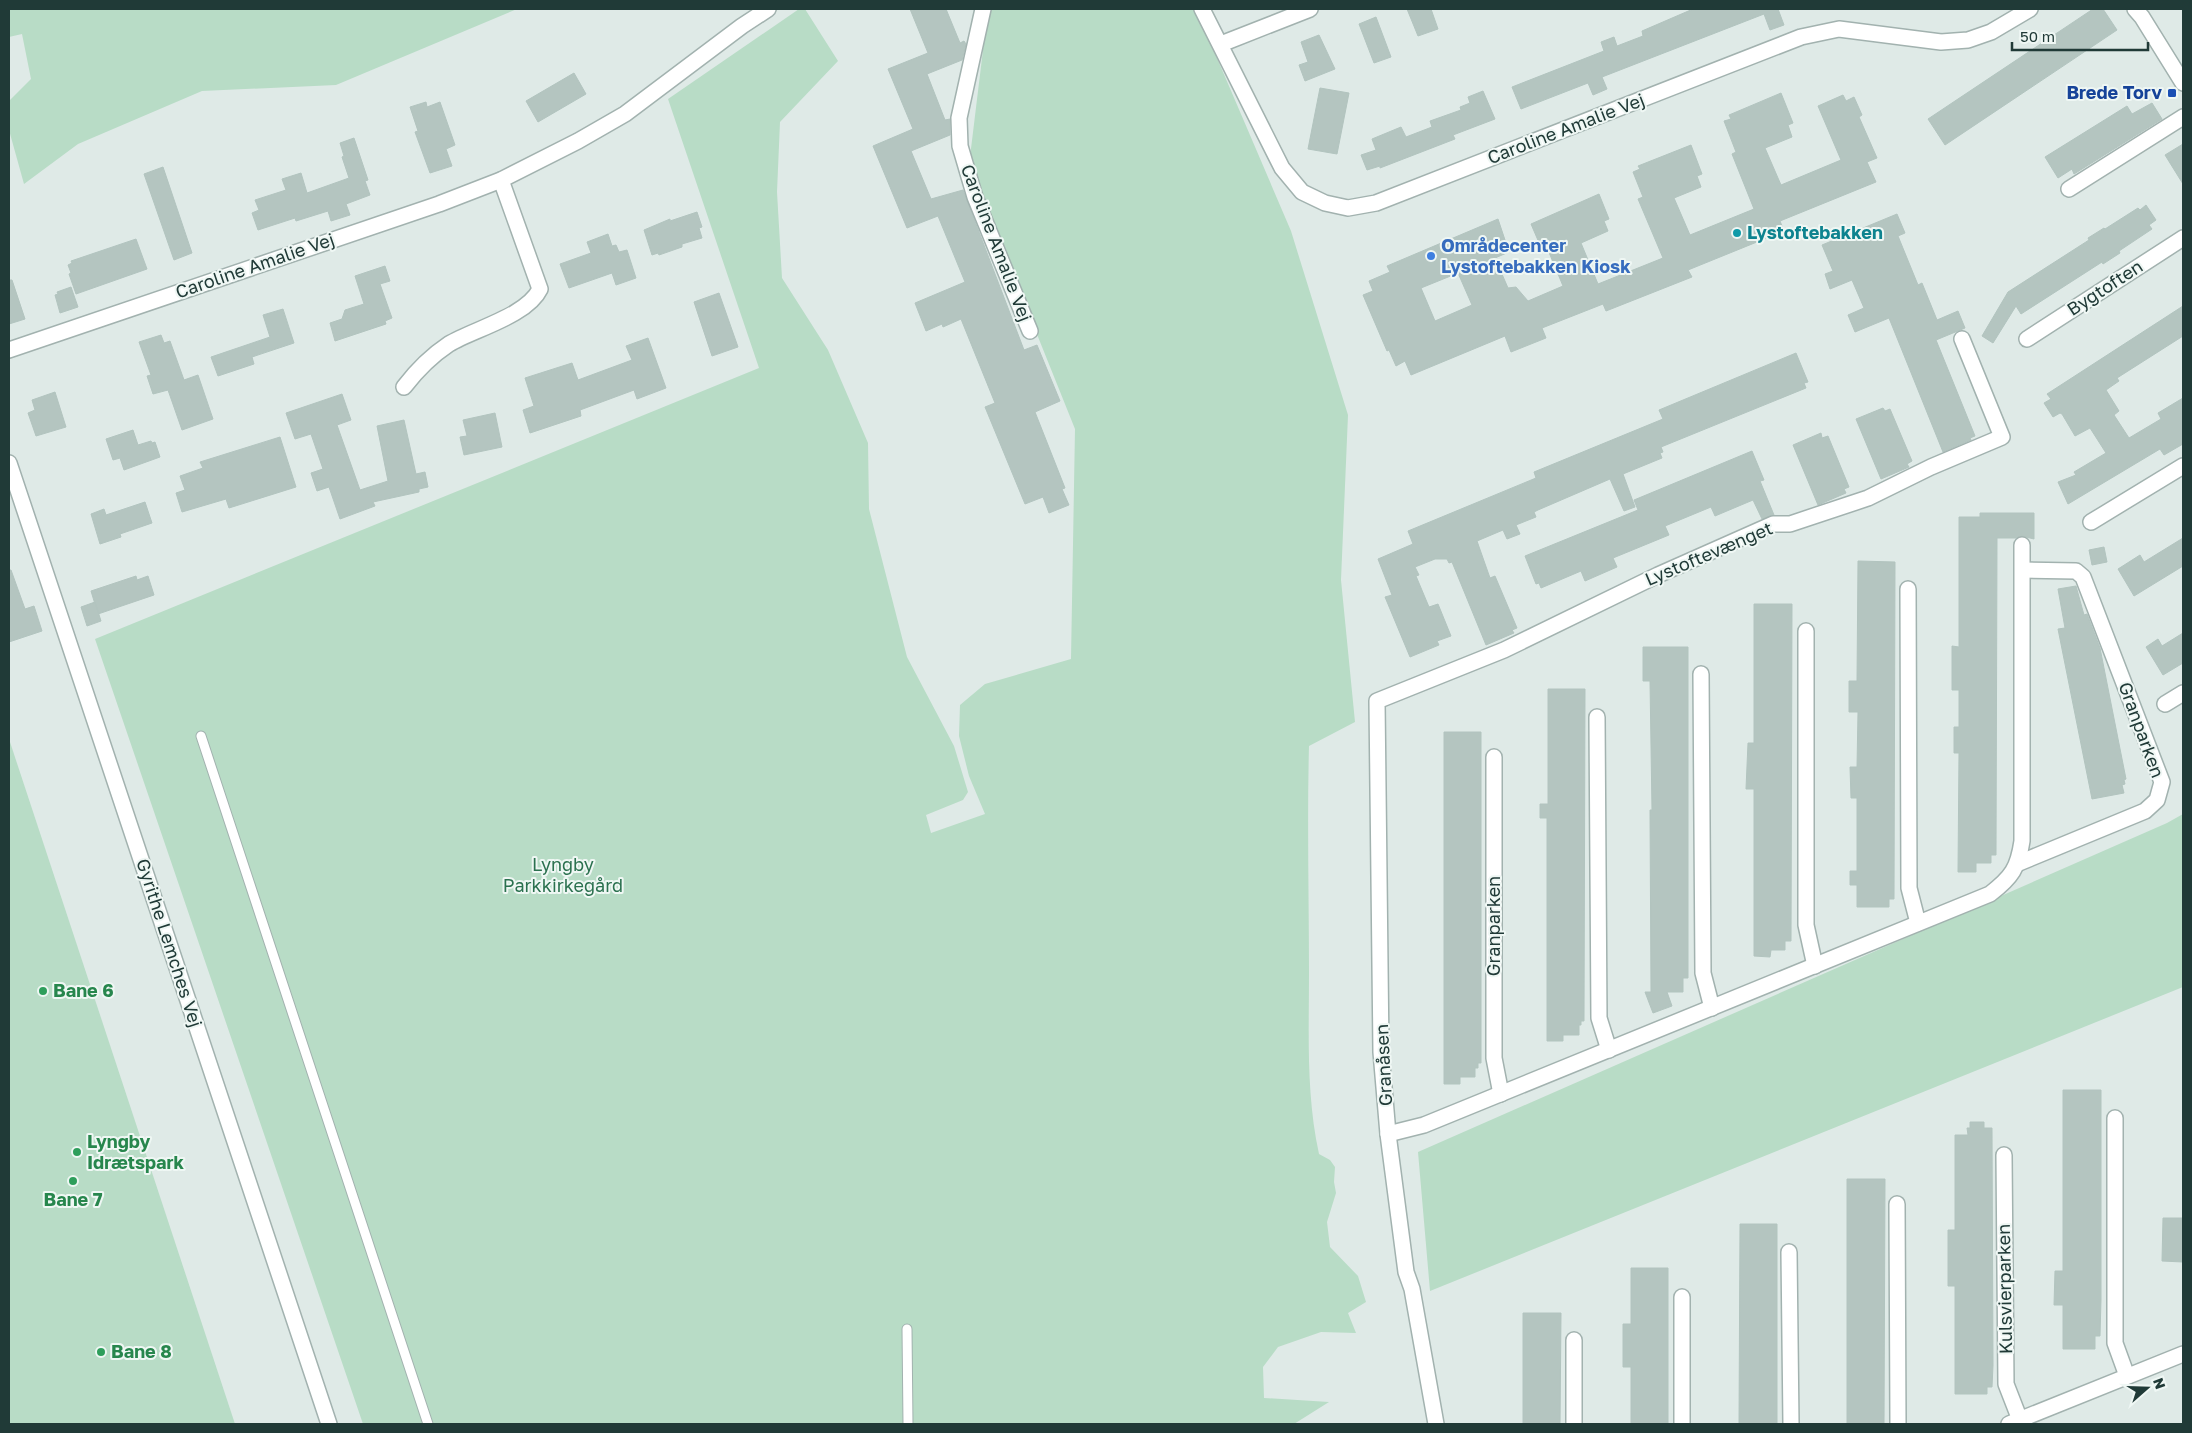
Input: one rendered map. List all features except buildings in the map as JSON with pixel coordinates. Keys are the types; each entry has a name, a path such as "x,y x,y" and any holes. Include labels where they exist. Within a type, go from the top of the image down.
{"street":[{"name":"Caroline Amalie Vej","path":"9,350 438,204 501,180 578,141 625,114 742,26 768,9"},
{"name":"Caroline Amalie Vej","path":"983,9 959,118 960,146 975,197 1030,331"},
{"name":"Caroline Amalie Vej","path":"1202,9 1282,168 1302,192 1325,203 1348,208 1376,203 1801,37 1839,30 1941,42 1968,40 1991,32 2030,9"},
{"path":"1220,44 1310,9"},
{"path":"2135,9 2146,22 2183,83"},
{"path":"2069,189 2183,117"},
{"path":"404,387 421,365 450,344 518,310 536,298 540,289 501,180"},
{"name":"Bygtoften","path":"2027,339 2183,238"},
{"name":"Lystoftevænget","path":"1377,700 1504,650 1658,575 1773,524 1790,524 1868,498 1931,468 2002,438 1962,339"},
{"name":"Gyrithe Lemches Vej","path":"9,463 329,1424"},
{"path":"2092,522 2183,466"},
{"path":"1388,1134 1424,1125 1815,966 1990,894 2008,880 2019,862 2022,841 2022,545"},
{"name":"Granparken","path":"2019,862 2145,811 2157,800 2162,782 2083,578 2076,571 2023,570"},
{"path":"1908,589 1909,888 1918,923"},
{"path":"1806,631 1806,924 1815,966"},
{"path":"1701,674 1703,973 1712,1008"},
{"path":"2165,704 2183,693"},
{"name":"Granåsen","path":"1377,700 1381,1052 1388,1134 1406,1272 1413,1296 1436,1424"},
{"path":"1597,717 1600,1018 1609,1050"},
{"name":"Granparken","path":"1494,757 1494,1058 1500,1094"},
{"path":"2114,1118 2115,1343 2127,1376"},
{"name":"Kulsvierparken","path":"2004,1155 2006,1384 2015,1422"},
{"path":"1897,1204 1898,1424"},
{"path":"1789,1252 1791,1424"},
{"path":"1682,1297 1682,1424"},
{"path":"1574,1340 1574,1424"},
{"path":"2015,1422 2183,1354"}],"lane":[{"path":"200,736 428,1424"},
{"path":"907,1329 908,1424"}],"green space":[{"path":"9,9 517,9 336,85 202,91 78,144 24,184 9,130 9,101 31,79 22,34 9,37"},
{"name":"Lyngby Parkkirkegård","path":"799,9 805,9 838,61 780,122 777,192 782,278 828,350 868,443 869,509 907,657 954,746 968,792 963,800 926,815 931,833 985,814 969,776 959,736 960,705 985,684 1071,659 1075,429 969,165 988,9 1196,9 1291,231 1348,415 1341,580 1355,722 1309,746 1309,1064 1312,1109 1319,1154 1330,1160 1335,1167 1334,1182 1336,1193 1327,1222 1330,1247 1358,1276 1366,1302 1348,1313 1356,1333 1321,1332 1278,1347 1263,1367 1264,1398 1329,1402 1294,1424 363,1424 95,639 759,368 668,99"},
{"name":"Lyngby Idrætspark","path":"9,739 235,1424 9,1424"},
{"path":"2183,814 2183,987 1430,1291 1418,1152 2167,823"}],"place":[{"name":"Brede Torv","path":"2172,93"},
{"name":"Lystoftebakken","path":"1737,233"},
{"name":"Områdecenter Lystoftebakken Kiosk","path":"1431,256"},
{"name":"Bane 6","path":"43,991"},
{"name":"Lyngby Idrætspark","path":"77,1152"},
{"name":"Bane 7","path":"73,1181"},
{"name":"Bane 8","path":"101,1352"}]}
